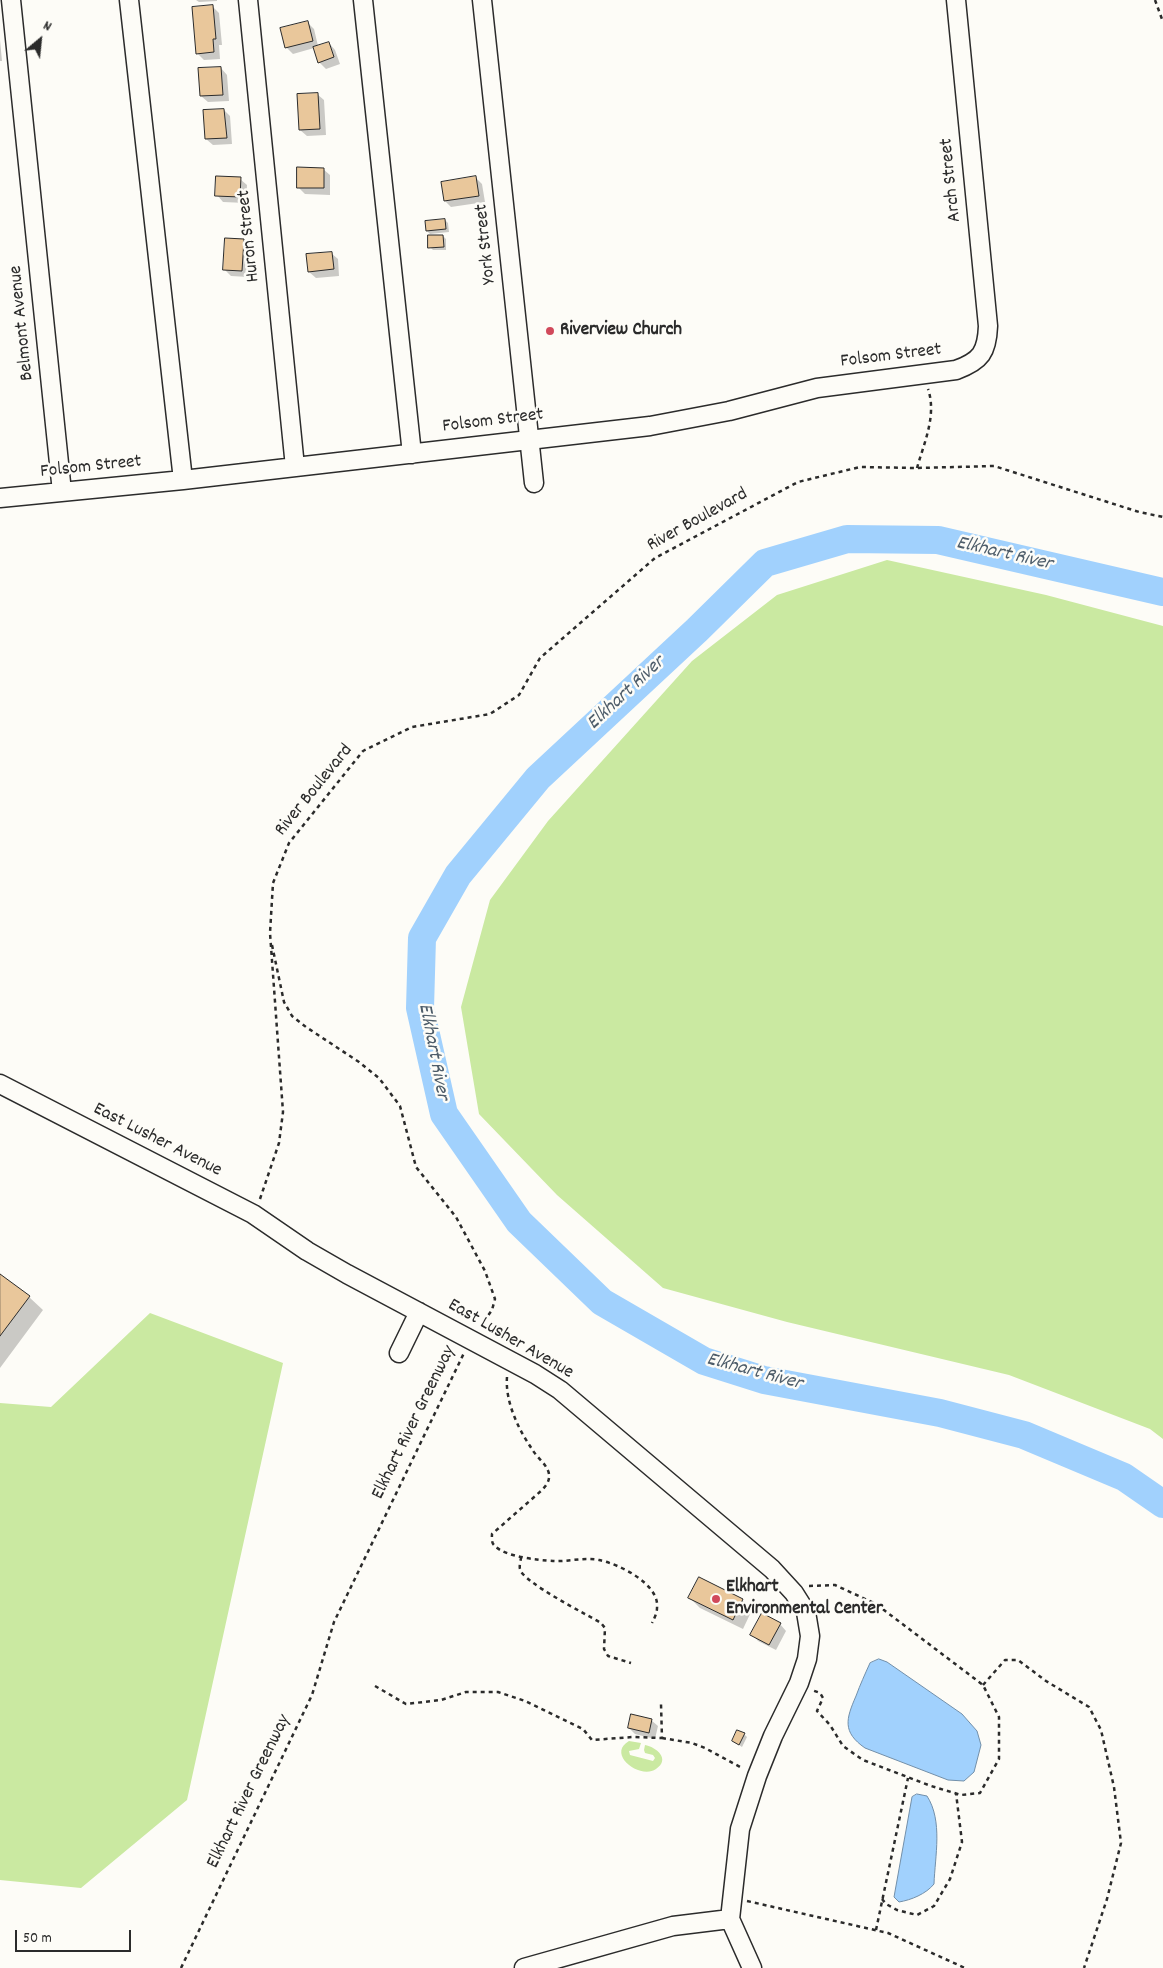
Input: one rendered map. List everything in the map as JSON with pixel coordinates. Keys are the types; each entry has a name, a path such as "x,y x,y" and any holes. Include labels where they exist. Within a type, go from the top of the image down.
{"street":[{"name":"Belmont Avenue","path":"11,0 62,492"},
{"path":"129,0 183,480"},
{"name":"Huron Street","path":"248,0 295,467"},
{"path":"363,0 412,454"},
{"name":"York Street","path":"482,0 534,483"},
{"name":"Arch Street","path":"956,0 988,326 987,342 982,354"},
{"name":"Folsom Street","path":"0,498 183,480 650,426 729,411 817,388 956,370 971,364 982,354"},
{"name":"East Lusher Avenue","path":"0,1084 253,1214 307,1251 536,1374 560,1390 772,1569 794,1593 806,1612 810,1636 807,1658 799,1683 773,1736 758,1774 740,1829 734,1866 730,1920"},
{"path":"399,1353 419,1312"},
{"path":"524,1968 673,1926 730,1920 752,1968"}],"path":[{"path":"1155,0 1163,22"},
{"path":"923,374 931,398 932,412 917,468 994,466 1139,512 1163,517"},
{"name":"River Boulevard","path":"253,1214 260,1201 280,1143 283,1112 270,933 273,883 289,843 364,751 412,726 490,714 519,694 540,658 655,558 798,482 860,466 917,468"},
{"name":"Elkhart River Greenway","path":"181,1968 312,1695 334,1622 377,1529 472,1339 492,1310 495,1299 485,1271 456,1217 416,1167 400,1106 379,1078 292,1016 284,1002 270,933"},
{"path":"508,1397 514,1415 532,1449 546,1466 549,1476 548,1484 492,1534 491,1540 494,1545 521,1557 554,1561 592,1559 622,1568 643,1580 654,1593 657,1608 652,1623"},
{"path":"521,1557 520,1569 523,1576 601,1623 605,1628 604,1650 608,1656 631,1663"},
{"path":"794,1593 806,1586 835,1585 876,1604 982,1686 999,1717 999,1760 980,1793 956,1794 908,1778 863,1760 843,1746 830,1725 817,1711 823,1698 820,1693 799,1683"},
{"path":"982,1686 1005,1660 1018,1660 1046,1681 1089,1707 1101,1730 1114,1787 1121,1843 1107,1899 1084,1968"},
{"path":"375,1686 406,1704 441,1700 466,1692 498,1692 524,1701 582,1729 592,1740 662,1738 692,1743 758,1774"},
{"path":"661,1704 662,1738"},
{"path":"876,1930 908,1778"},
{"path":"882,1899 886,1904 897,1910 917,1915 934,1906 950,1879 962,1842 956,1794"},
{"path":"733,1898 888,1933 966,1968"}],"green space":[{"path":"887,560 1046,595 1163,626 1163,1439 1150,1429 1009,1375 787,1322 663,1288 557,1195 479,1114 461,1007 490,900 548,821 692,661 777,595"},
{"path":"150,1313 283,1363 187,1800 81,1888 0,1880 0,1403 51,1407"},
{"path":"629,1741 641,1743 639,1749 629,1751 630,1755 653,1761 655,1758 653,1755 645,1753 644,1750 645,1745 649,1746 660,1754 662,1761 660,1765 656,1769 642,1771 628,1764 621,1752 623,1746"}],"water":[{"path":"879,1659 887,1662 962,1714 977,1731 981,1745 974,1772 964,1781 948,1780 865,1748 852,1736 848,1725 850,1712 870,1663"},
{"path":"917,1794 927,1796 935,1816 937,1839 934,1884 918,1896 899,1902 894,1897 912,1797"}],"building":[{"path":"213,5 216,39 213,39 214,52 196,54 192,7"},
{"path":"308,21 313,41 285,48 280,28"},
{"path":"329,42 334,57 318,63 313,47"},
{"path":"221,67 223,95 200,96 198,68"},
{"path":"318,93 320,129 299,130 297,94"},
{"path":"224,109 227,138 205,139 203,110"},
{"path":"297,167 324,168 324,188 297,188"},
{"path":"216,176 241,177 240,197 215,196"},
{"path":"476,176 479,196 444,201 441,182"},
{"path":"445,219 446,229 426,231 425,221"},
{"path":"428,235 443,235 444,247 428,248"},
{"path":"225,238 244,239 242,271 223,270"},
{"path":"332,252 334,269 308,272 306,254"},
{"path":"0,1274 30,1296 0,1336"},
{"name":"Elkhart Environmental Center","path":"699,1577 743,1599 733,1620 688,1598"},
{"path":"762,1613 781,1623 769,1645 750,1635"},
{"path":"631,1714 652,1719 649,1733 628,1728"},
{"path":"737,1730 745,1733 739,1745 732,1741"}],"waterway":[{"name":"Elkhart River","path":"1163,592 938,540 847,539 765,563 697,630 538,778 458,875 422,938 420,1008 444,1114 519,1222 602,1302 704,1361 764,1380 940,1413 1024,1435 1124,1477 1163,1504"}],"place":[{"name":"Riverview Church","path":"550,331"},
{"name":"Elkhart Environmental Center","path":"716,1599"}]}
